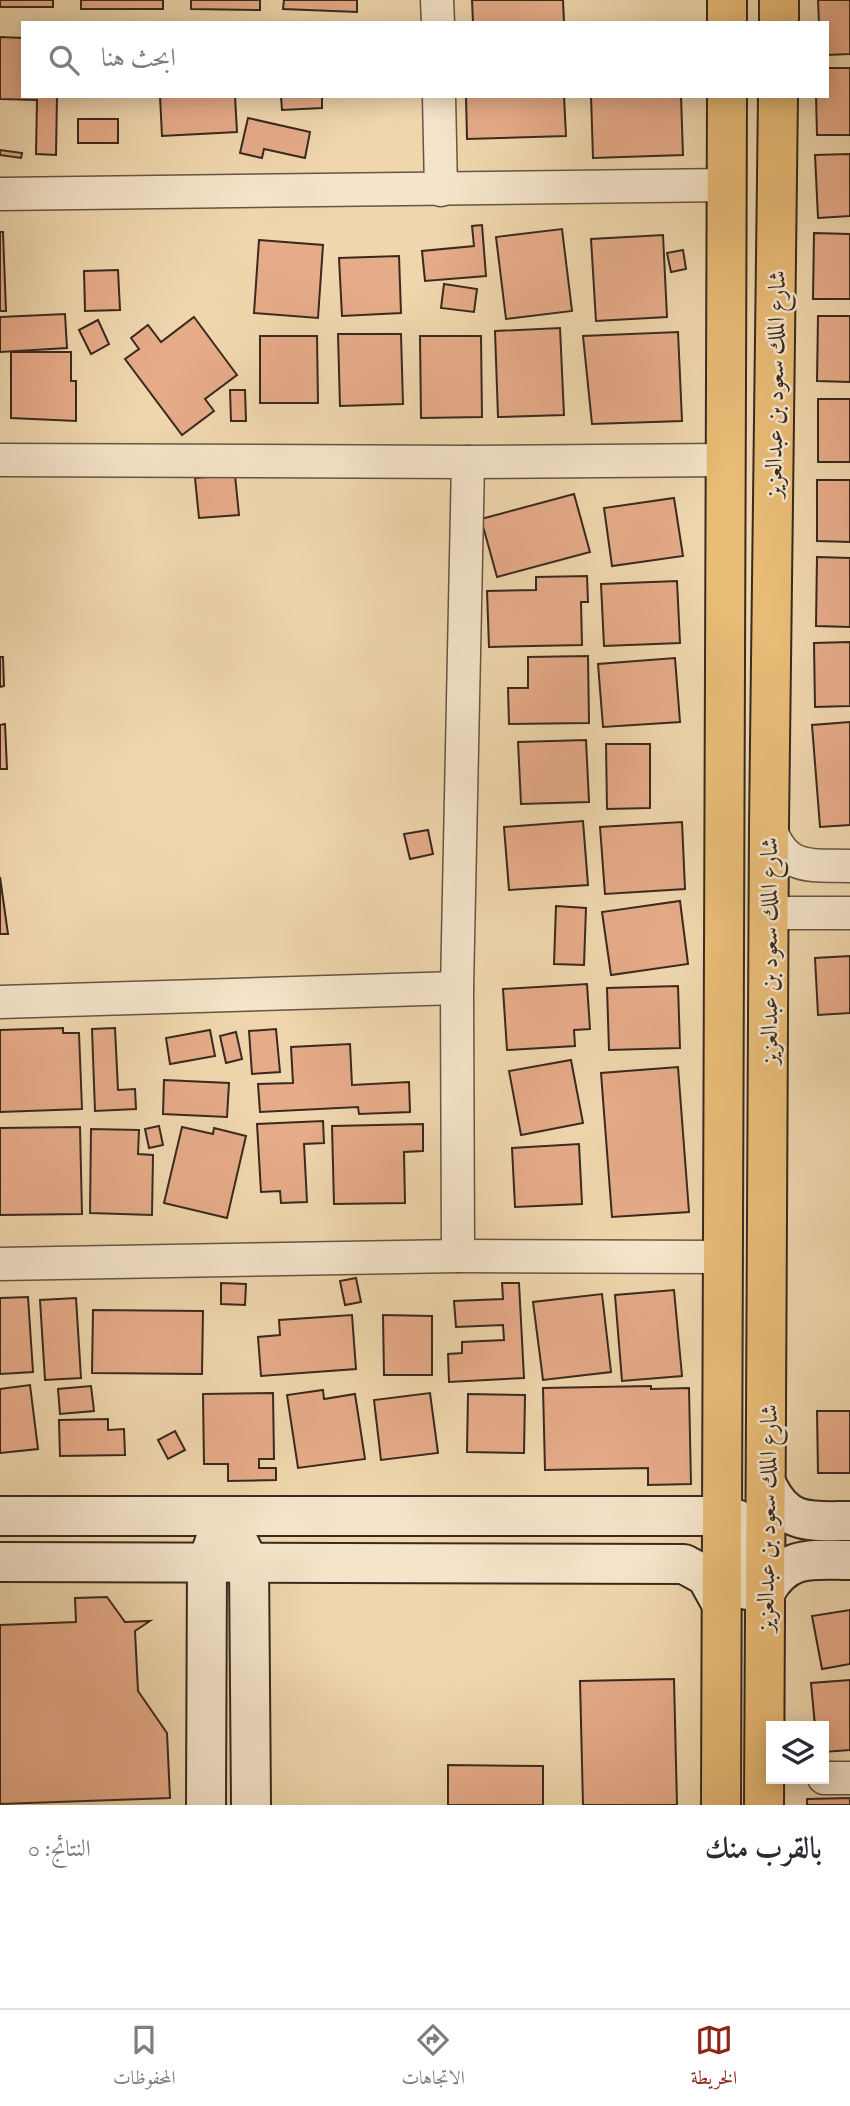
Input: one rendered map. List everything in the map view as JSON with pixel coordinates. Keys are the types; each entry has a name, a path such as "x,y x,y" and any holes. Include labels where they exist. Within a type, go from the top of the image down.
{"main road":[{"path":"727,0 727,21"},
{"path":"779,0 779,21"},
{"name":"شارع الملك سعود بن عبدالعزيز","path":"721,1805 727,98"},
{"name":"شارع الملك سعود بن عبدالعزيز","path":"767,1787 764,1734 768,1487 769,825 778,98"},
{"path":"725,681 741,758 740,890 749,907 769,913"}],"street":[{"path":"437,0 438,21"},
{"path":"439,98 441,190"},
{"path":"0,194 727,185"},
{"path":"0,460 726,460"},
{"path":"458,1256 457,988 468,462"},
{"path":"769,825 783,855 795,862 850,866"},
{"path":"769,913 850,913"},
{"path":"0,1002 457,988"},
{"path":"0,1264 458,1256 723,1257"},
{"path":"768,1487 775,1500 793,1517 807,1521 850,1521"},
{"path":"0,1516 721,1516 736,1520 745,1532 746,1661 764,1734"},
{"path":"206,1805 207,1563 225,1517"},
{"path":"225,1517 250,1563 251,1805"},
{"path":"766,1591 783,1569 795,1563 850,1560"},
{"path":"0,1562 684,1564 706,1576 721,1602"},
{"path":"829,1778 850,1778"}],"building":[{"path":"0,0 53,0 53,7 0,7"},
{"path":"81,0 163,0 163,9 81,9"},
{"path":"191,0 260,0 260,10 191,9"},
{"path":"284,0 357,0 357,12 283,9"},
{"path":"472,0 563,0 564,21 473,21"},
{"path":"818,0 850,0 850,54 829,55 829,21 819,21"},
{"path":"0,37 21,38 21,98 57,98 56,155 36,154 37,100 0,99"},
{"path":"829,68 850,68 850,135 817,135 816,98 829,98"},
{"path":"160,98 235,98 237,132 162,136"},
{"path":"281,98 322,98 322,108 282,110"},
{"path":"466,98 564,98 566,136 467,139"},
{"path":"591,98 681,98 683,155 593,158"},
{"path":"248,118 310,132 305,158 264,149 262,158 240,153"},
{"path":"78,119 118,119 118,143 78,143"},
{"path":"0,150 22,153 21,158 0,155"},
{"path":"850,154 850,216 818,218 815,155"},
{"path":"482,225 486,276 425,281 422,251 474,246 472,226"},
{"path":"562,229 572,311 506,319 496,237"},
{"path":"0,232 3,232 6,311 0,311"},
{"path":"814,233 850,234 850,299 813,299"},
{"path":"663,235 667,317 596,321 591,239"},
{"path":"259,240 323,245 318,318 254,313"},
{"path":"683,250 686,269 671,272 667,253"},
{"path":"399,256 401,313 342,316 339,258"},
{"path":"118,270 120,310 85,311 84,271"},
{"path":"444,284 477,289 474,312 441,308"},
{"path":"65,314 67,348 0,352 0,317"},
{"path":"818,316 850,316 850,382 817,381"},
{"path":"194,317 237,375 205,399 214,411 182,435 125,359 139,349 131,338 148,325 161,342"},
{"path":"98,320 109,344 91,354 79,330"},
{"path":"560,328 564,415 498,417 495,331"},
{"path":"678,332 682,421 592,424 583,336"},
{"path":"338,334 401,334 403,404 340,406"},
{"path":"260,336 317,336 318,403 260,403"},
{"path":"420,336 481,336 482,417 421,418"},
{"path":"11,352 71,352 71,381 76,381 76,421 11,418"},
{"path":"230,390 245,390 246,421 231,421"},
{"path":"818,399 850,399 850,462 818,462"},
{"path":"235,475 239,515 199,518 195,478"},
{"path":"817,480 850,480 850,542 817,541"},
{"path":"574,494 590,552 497,577 481,519"},
{"path":"674,498 683,556 612,566 604,508"},
{"path":"817,557 850,558 850,627 816,626"},
{"path":"587,576 588,602 581,602 582,645 489,647 487,591 536,590 536,577"},
{"path":"677,581 680,643 604,646 601,584"},
{"path":"850,642 850,706 815,707 814,643"},
{"path":"588,656 589,723 509,724 508,688 528,688 528,657"},
{"path":"0,657 3,657 4,686 0,687"},
{"path":"675,658 680,722 603,727 598,664"},
{"path":"850,722 850,825 820,827 812,725"},
{"path":"5,724 7,769 0,769 0,725"},
{"path":"586,740 589,802 521,804 518,742"},
{"path":"606,744 650,744 650,808 607,809"},
{"path":"583,821 588,885 509,890 504,827"},
{"path":"682,822 685,889 605,894 600,827"},
{"path":"428,830 433,854 410,859 404,834"},
{"path":"0,877 8,934 0,934"},
{"path":"680,901 688,964 611,975 602,912"},
{"path":"556,906 586,908 584,965 554,964"},
{"path":"850,956 850,1013 818,1015 815,958"},
{"path":"587,984 590,1029 574,1030 575,1046 507,1050 503,989"},
{"path":"678,986 680,1048 609,1050 607,988"},
{"path":"63,1028 63,1033 79,1033 82,1109 0,1112 0,1030"},
{"path":"115,1028 118,1090 135,1089 136,1109 95,1111 92,1029"},
{"path":"276,1029 280,1072 252,1074 249,1031"},
{"path":"210,1030 215,1056 170,1064 166,1038"},
{"path":"236,1032 242,1059 226,1063 220,1036"},
{"path":"350,1044 352,1085 409,1082 410,1112 359,1114 358,1107 260,1112 258,1084 293,1083 291,1047"},
{"path":"571,1060 583,1123 521,1135 509,1071"},
{"path":"678,1067 689,1212 612,1217 601,1073"},
{"path":"164,1080 229,1083 227,1117 163,1114"},
{"path":"323,1121 324,1143 304,1144 307,1202 281,1203 280,1191 261,1192 257,1124"},
{"path":"423,1124 423,1151 404,1152 405,1203 334,1204 332,1126"},
{"path":"159,1126 163,1145 149,1148 145,1129"},
{"path":"80,1127 82,1214 0,1215 0,1128"},
{"path":"182,1127 213,1134 214,1128 246,1136 227,1218 164,1203"},
{"path":"91,1129 139,1130 138,1154 153,1155 152,1215 90,1213"},
{"path":"579,1144 582,1204 515,1207 512,1148"},
{"path":"356,1278 361,1302 345,1305 340,1281"},
{"path":"221,1283 246,1284 245,1305 221,1304"},
{"path":"502,1283 519,1283 524,1378 449,1382 448,1354 462,1353 462,1342 504,1340 503,1325 456,1327 454,1301 503,1299"},
{"path":"674,1290 682,1376 622,1381 615,1295"},
{"path":"602,1294 611,1372 543,1380 533,1302"},
{"path":"28,1297 33,1372 0,1374 0,1298"},
{"path":"76,1298 81,1378 45,1380 40,1300"},
{"path":"93,1310 203,1311 202,1374 92,1373"},
{"path":"352,1315 356,1369 261,1376 258,1337 280,1335 279,1320"},
{"path":"383,1315 432,1316 432,1375 384,1375"},
{"path":"30,1385 38,1449 0,1453 0,1389"},
{"path":"91,1386 94,1411 60,1414 58,1389"},
{"path":"651,1386 651,1389 689,1388 691,1484 648,1485 648,1468 545,1470 543,1388"},
{"path":"323,1390 324,1399 355,1394 365,1459 298,1468 287,1395"},
{"path":"273,1393 274,1459 259,1459 259,1468 276,1468 276,1480 228,1481 228,1464 204,1464 203,1394"},
{"path":"430,1393 438,1453 381,1460 374,1400"},
{"path":"468,1394 525,1395 524,1453 467,1452"},
{"path":"817,1411 850,1411 850,1473 818,1473"},
{"path":"108,1419 108,1430 124,1429 125,1455 60,1456 59,1420"},
{"path":"175,1431 185,1450 168,1459 158,1440"},
{"path":"107,1597 125,1622 150,1621 135,1631 138,1691 167,1733 170,1798 0,1804 0,1625 76,1622 75,1598"},
{"path":"850,1610 850,1664 822,1669 812,1616"},
{"path":"674,1679 677,1805 583,1805 580,1681"},
{"path":"850,1680 850,1750 829,1752 829,1721 815,1721 811,1683"},
{"path":"448,1765 543,1766 543,1805 448,1805"},
{"path":"850,1798 850,1805 807,1805 807,1799"}]}
